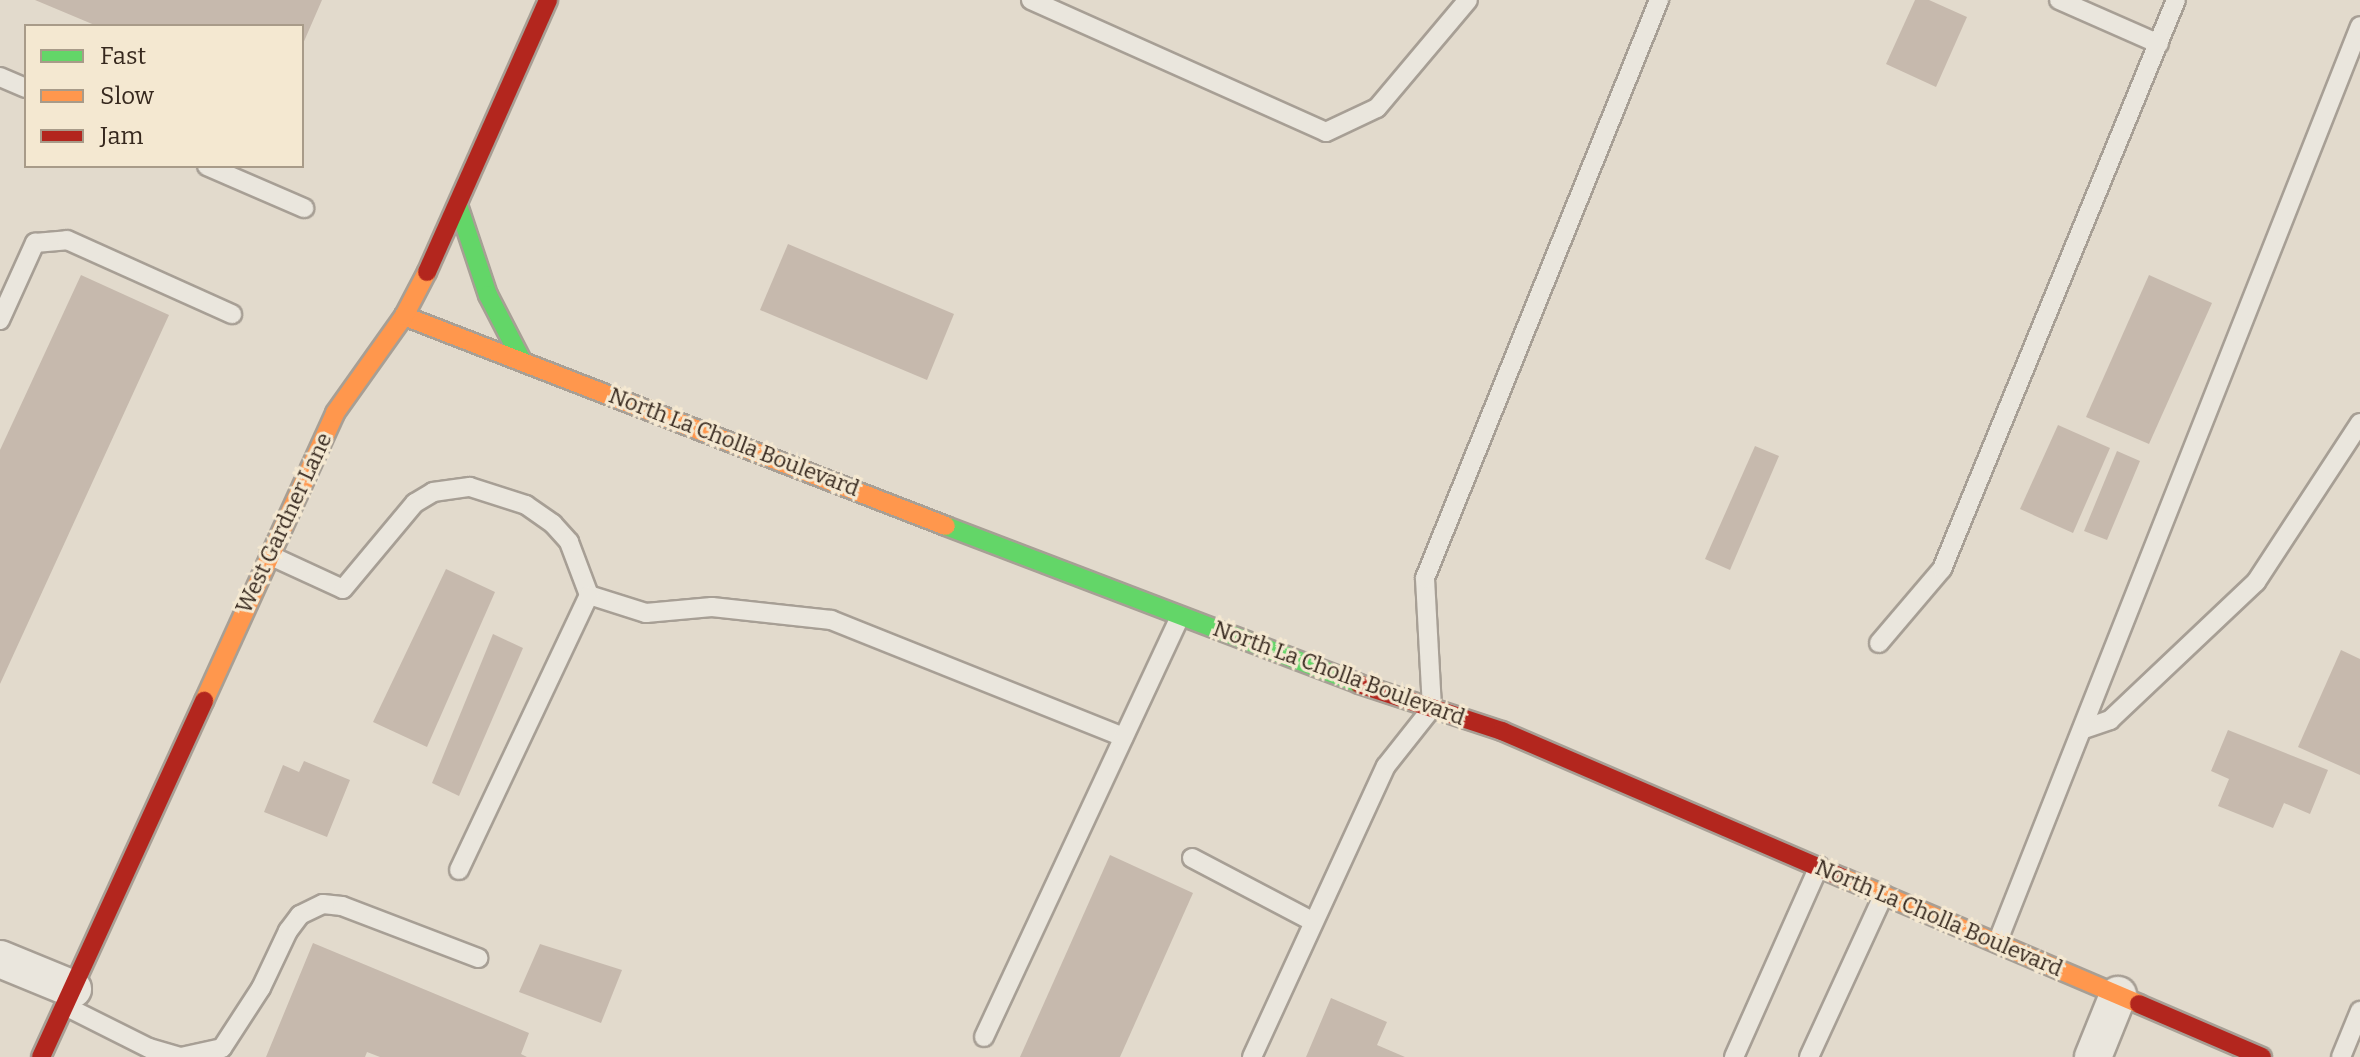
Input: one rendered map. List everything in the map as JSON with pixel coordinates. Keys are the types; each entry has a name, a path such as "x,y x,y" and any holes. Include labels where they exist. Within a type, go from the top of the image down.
{"street":[{"name":"West Gardner Lane","path":"41,1057 335,413 404,316 458,205 548,0"},
{"path":"458,205 488,295 521,359"},
{"name":"North La Cholla Boulevard","path":"404,316 1323,672 1502,731 2262,1057"},
{"path":"0,959 69,997"},
{"path":"2093,1057 2118,995"}],"lane":[{"path":"1031,0 1326,132 1377,108 1468,0"},
{"path":"1252,1057 1386,766 1432,708 1425,578 1659,0"},
{"path":"2059,0 2159,44"},
{"path":"1879,643 1942,569 2176,0"},
{"path":"1997,943 2360,26"},
{"path":"0,77 24,87"},
{"path":"212,168 304,208"},
{"path":"0,320 35,243 67,240 232,314"},
{"path":"2084,729 2110,720 2256,582 2360,423"},
{"path":"269,555 343,589 415,503 433,492 470,487 526,505 553,524 569,542 589,595 459,870"},
{"path":"589,595 646,613 712,607 831,620 1124,737"},
{"path":"984,1037 1181,615"},
{"path":"1192,858 1312,921"},
{"path":"1734,1057 1819,866"},
{"path":"1809,1057 1884,894"},
{"path":"69,997 149,1048 181,1057 222,1048 261,988 288,931 300,915 323,904 342,906 478,958"},
{"path":"2341,1057 2360,1011"}],"building":[{"path":"35,0 322,0 304,41 304,24 92,24"},
{"path":"1915,0 1929,0 1967,17 1936,87 1886,64"},
{"path":"788,244 954,314 927,380 760,310"},
{"path":"81,275 169,315 0,684 0,450"},
{"path":"2149,275 2212,303 2149,444 2086,417"},
{"path":"2058,425 2110,448 2073,533 2020,509"},
{"path":"1755,446 1779,456 1730,570 1705,559"},
{"path":"2117,451 2140,461 2107,540 2084,531"},
{"path":"446,569 495,592 427,747 373,722"},
{"path":"493,634 523,648 459,796 432,783"},
{"path":"2341,650 2360,659 2360,775 2298,747"},
{"path":"2228,730 2328,770 2310,814 2284,803 2273,828 2218,806 2229,779 2211,771"},
{"path":"304,761 350,780 327,837 264,812 283,765 299,772"},
{"path":"1110,855 1193,893 1120,1057 1020,1057"},
{"path":"313,943 529,1033 521,1054 527,1057 380,1057 367,1052 365,1057 266,1057"},
{"path":"540,944 622,970 601,1023 519,992"},
{"path":"1331,998 1387,1022 1377,1045 1405,1057 1306,1057"}],"traffic: fast":[{"path":"458,205 488,295 521,359"},
{"path":"946,526 1359,684"}],"traffic: slow":[{"path":"204,701 335,413 404,316 427,272"},
{"path":"404,316 946,526"},
{"path":"1844,878 2139,1004"}],"traffic: jam":[{"path":"427,272 548,0"},
{"path":"1359,684 1502,731 1844,878"},
{"path":"41,1057 204,701"},
{"path":"2139,1004 2262,1057"}]}
